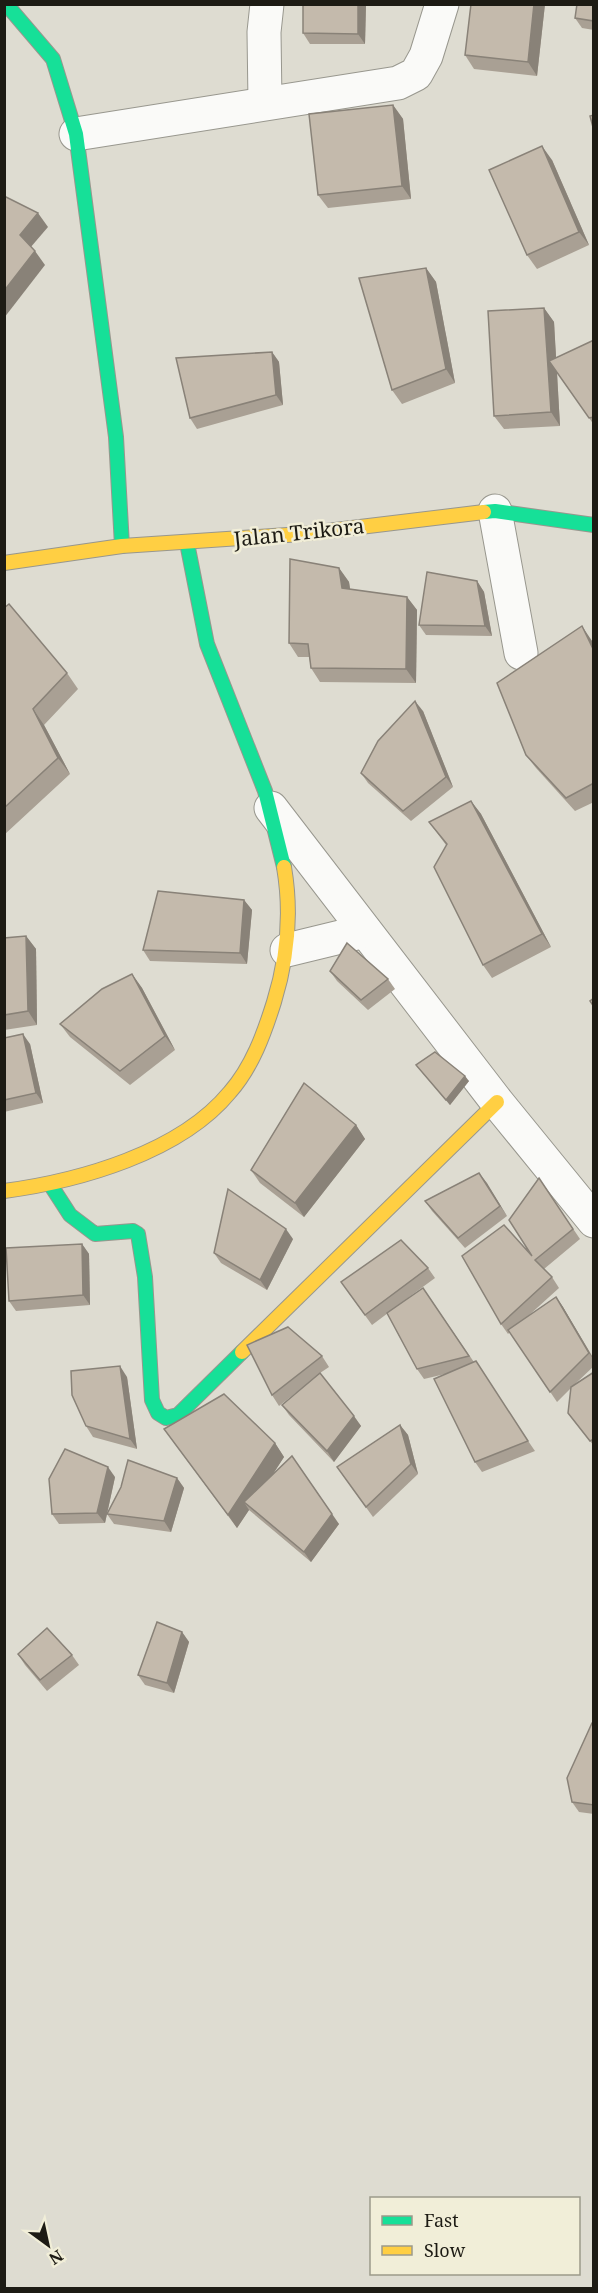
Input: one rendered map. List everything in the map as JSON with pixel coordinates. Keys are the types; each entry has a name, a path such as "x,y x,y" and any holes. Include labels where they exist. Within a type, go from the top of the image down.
{"street":[{"path":"6,4 53,59 76,134 116,437 122,546"},
{"path":"265,102 264,32 267,4"},
{"path":"76,134 265,102 398,83 416,74 426,56 442,4"},
{"path":"495,511 521,653"},
{"name":"Jalan Trikora","path":"4,563 122,546 188,543 495,511 594,525"},
{"path":"4,1191 50,1184 116,1164 199,1122 230,1094 252,1059 282,978 290,925 287,889 271,808 211,658 192,585 188,543"},
{"path":"271,808 497,1102 594,1221"},
{"path":"287,950 365,931"},
{"path":"50,1184 70,1215 95,1234 133,1231 138,1234 145,1277 152,1400 158,1413 166,1418 172,1417 178,1415 497,1102"}],"building":[{"path":"303,4 358,4 358,34 303,33"},
{"path":"471,4 534,4 528,62 465,55"},
{"path":"577,4 594,4 594,21 575,18"},
{"path":"393,105 402,186 318,195 309,114"},
{"path":"594,115 594,131 590,116"},
{"path":"542,146 579,232 527,255 489,170"},
{"path":"4,196 38,213 20,235 35,251 4,291"},
{"path":"426,268 446,369 392,390 359,278"},
{"path":"544,308 551,412 494,416 488,311"},
{"path":"594,340 594,417 589,418 549,361"},
{"path":"272,352 276,395 190,418 176,358"},
{"path":"290,559 339,568 342,588 407,597 406,669 311,668 308,644 289,643"},
{"path":"427,572 477,581 485,626 419,625"},
{"path":"9,604 67,673 33,709 58,758 4,808 4,608"},
{"path":"582,626 594,651 594,783 566,798 526,755 497,683"},
{"path":"415,701 446,777 403,811 361,773 378,741"},
{"path":"471,801 542,934 483,965 434,867 447,844 429,822"},
{"path":"158,891 244,900 240,953 143,950"},
{"path":"26,936 28,1011 4,1015 4,938"},
{"path":"347,943 388,979 361,1000 330,971"},
{"path":"132,974 165,1036 120,1071 60,1024 102,989"},
{"path":"23,1034 36,1093 4,1100 4,1038"},
{"path":"435,1052 465,1076 446,1100 416,1065"},
{"path":"304,1083 356,1125 295,1203 251,1170"},
{"path":"479,1173 500,1206 458,1238 425,1201"},
{"path":"539,1178 573,1229 535,1260 552,1277 501,1324 462,1256 504,1225 532,1256 509,1220"},
{"path":"228,1189 286,1229 260,1280 214,1253"},
{"path":"401,1240 428,1268 365,1315 341,1282"},
{"path":"82,1244 83,1295 9,1301 6,1248"},
{"path":"423,1288 469,1356 417,1369 387,1313"},
{"path":"556,1297 589,1353 550,1392 508,1330"},
{"path":"288,1327 322,1356 272,1395 247,1345"},
{"path":"476,1361 528,1441 475,1462 434,1379"},
{"path":"120,1366 130,1439 86,1426 72,1395 71,1371"},
{"path":"594,1372 594,1439 590,1441 568,1413 571,1387"},
{"path":"320,1373 354,1416 327,1451 282,1405"},
{"path":"224,1394 275,1443 228,1515 164,1429"},
{"path":"400,1425 411,1464 366,1507 337,1467"},
{"path":"65,1449 108,1467 97,1513 52,1514 49,1479"},
{"path":"292,1456 332,1514 304,1552 244,1502"},
{"path":"128,1460 177,1478 164,1521 107,1514 121,1487"},
{"path":"157,1622 182,1632 167,1683 138,1675"},
{"path":"47,1628 72,1655 40,1680 18,1654"},
{"path":"594,1723 594,1805 572,1802 567,1778"}],"traffic: fast":[{"path":"6,4 53,59 76,134 116,437 122,546"},
{"path":"484,512 495,511 594,525"},
{"path":"187,543 207,644 265,791 284,867"},
{"path":"50,1184 70,1215 95,1234 133,1231 138,1234 145,1277 152,1400 158,1413 166,1418 178,1415 242,1352"}],"traffic: slow":[{"path":"4,563 122,546 302,534 484,512"},
{"path":"4,1191 64,1180 126,1161 184,1132 209,1113 230,1092 245,1072 257,1050 283,969 288,919 284,867"},
{"path":"242,1352 497,1102"}]}
